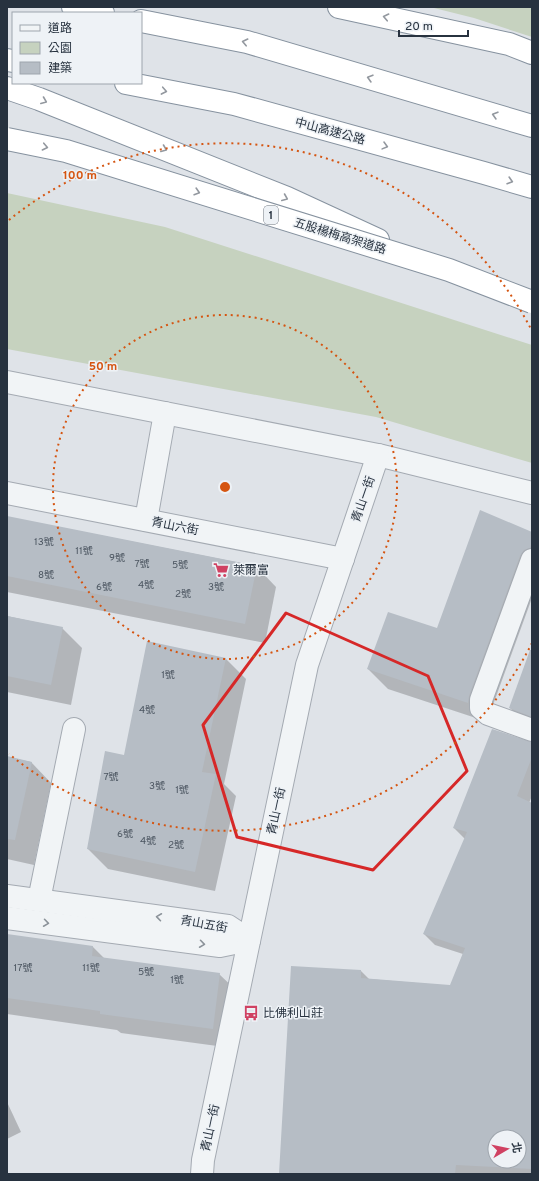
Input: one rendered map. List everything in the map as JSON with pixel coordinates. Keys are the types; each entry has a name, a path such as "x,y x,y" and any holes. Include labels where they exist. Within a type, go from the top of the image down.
{"highway":[{"path":"73,7 98,12"},
{"path":"339,7 509,44 532,53"},
{"path":"142,21 247,42 532,126"},
{"name":"中山高速公路","path":"131,84 234,104 532,187"},
{"path":"7,88 39,99 287,198 532,312"},
{"name":"五股楊梅高架道路","path":"7,139 66,151 449,270 532,302"}],"street":[{"path":"7,382 378,455 532,493"},
{"path":"146,520 165,414"},
{"name":"青山一街","path":"202,1174 203,1160 307,665 378,455"},
{"name":"青山六街","path":"7,493 343,559"},
{"path":"532,560 481,700 482,708 488,714 532,730"},
{"path":"39,900 74,728"},
{"name":"青山五街","path":"7,896 228,926 250,940"},
{"name":"青山五街","path":"7,918 220,946 250,940"}],"highlighted area":[{"path":"286,613 428,676 467,771 373,870 237,837 203,725"}],"green space":[{"path":"430,7 532,7 532,37 474,18"},
{"path":"7,193 165,227 532,345 532,463 376,417 7,349"}],"building":[{"path":"480,510 532,532 532,543 530,548 524,550 520,556 469,696 468,703 367,669 388,612 437,628"},
{"path":"7,516 257,566 245,624 7,576"},
{"path":"7,616 63,627 51,685 7,676"},
{"path":"147,641 226,658 202,772 216,774 195,872 87,849 105,751 124,755"},
{"path":"530,650 532,650 532,717 509,708"},
{"path":"492,729 532,742 532,757 517,796 532,803 532,1169 527,1169 527,1129 487,1129 487,1167 456,1165 455,1174 279,1174 291,966 361,970 361,978 450,985 465,948 423,934 467,832 453,828"},
{"path":"7,756 32,762 15,840 7,839"},
{"path":"7,934 93,946 92,956 220,973 213,1029 100,1014 100,1011 7,998"}],"place":[{"name":"萊爾富","path":"221,570"},
{"name":"比佛利山莊","path":"251,1013"}]}
